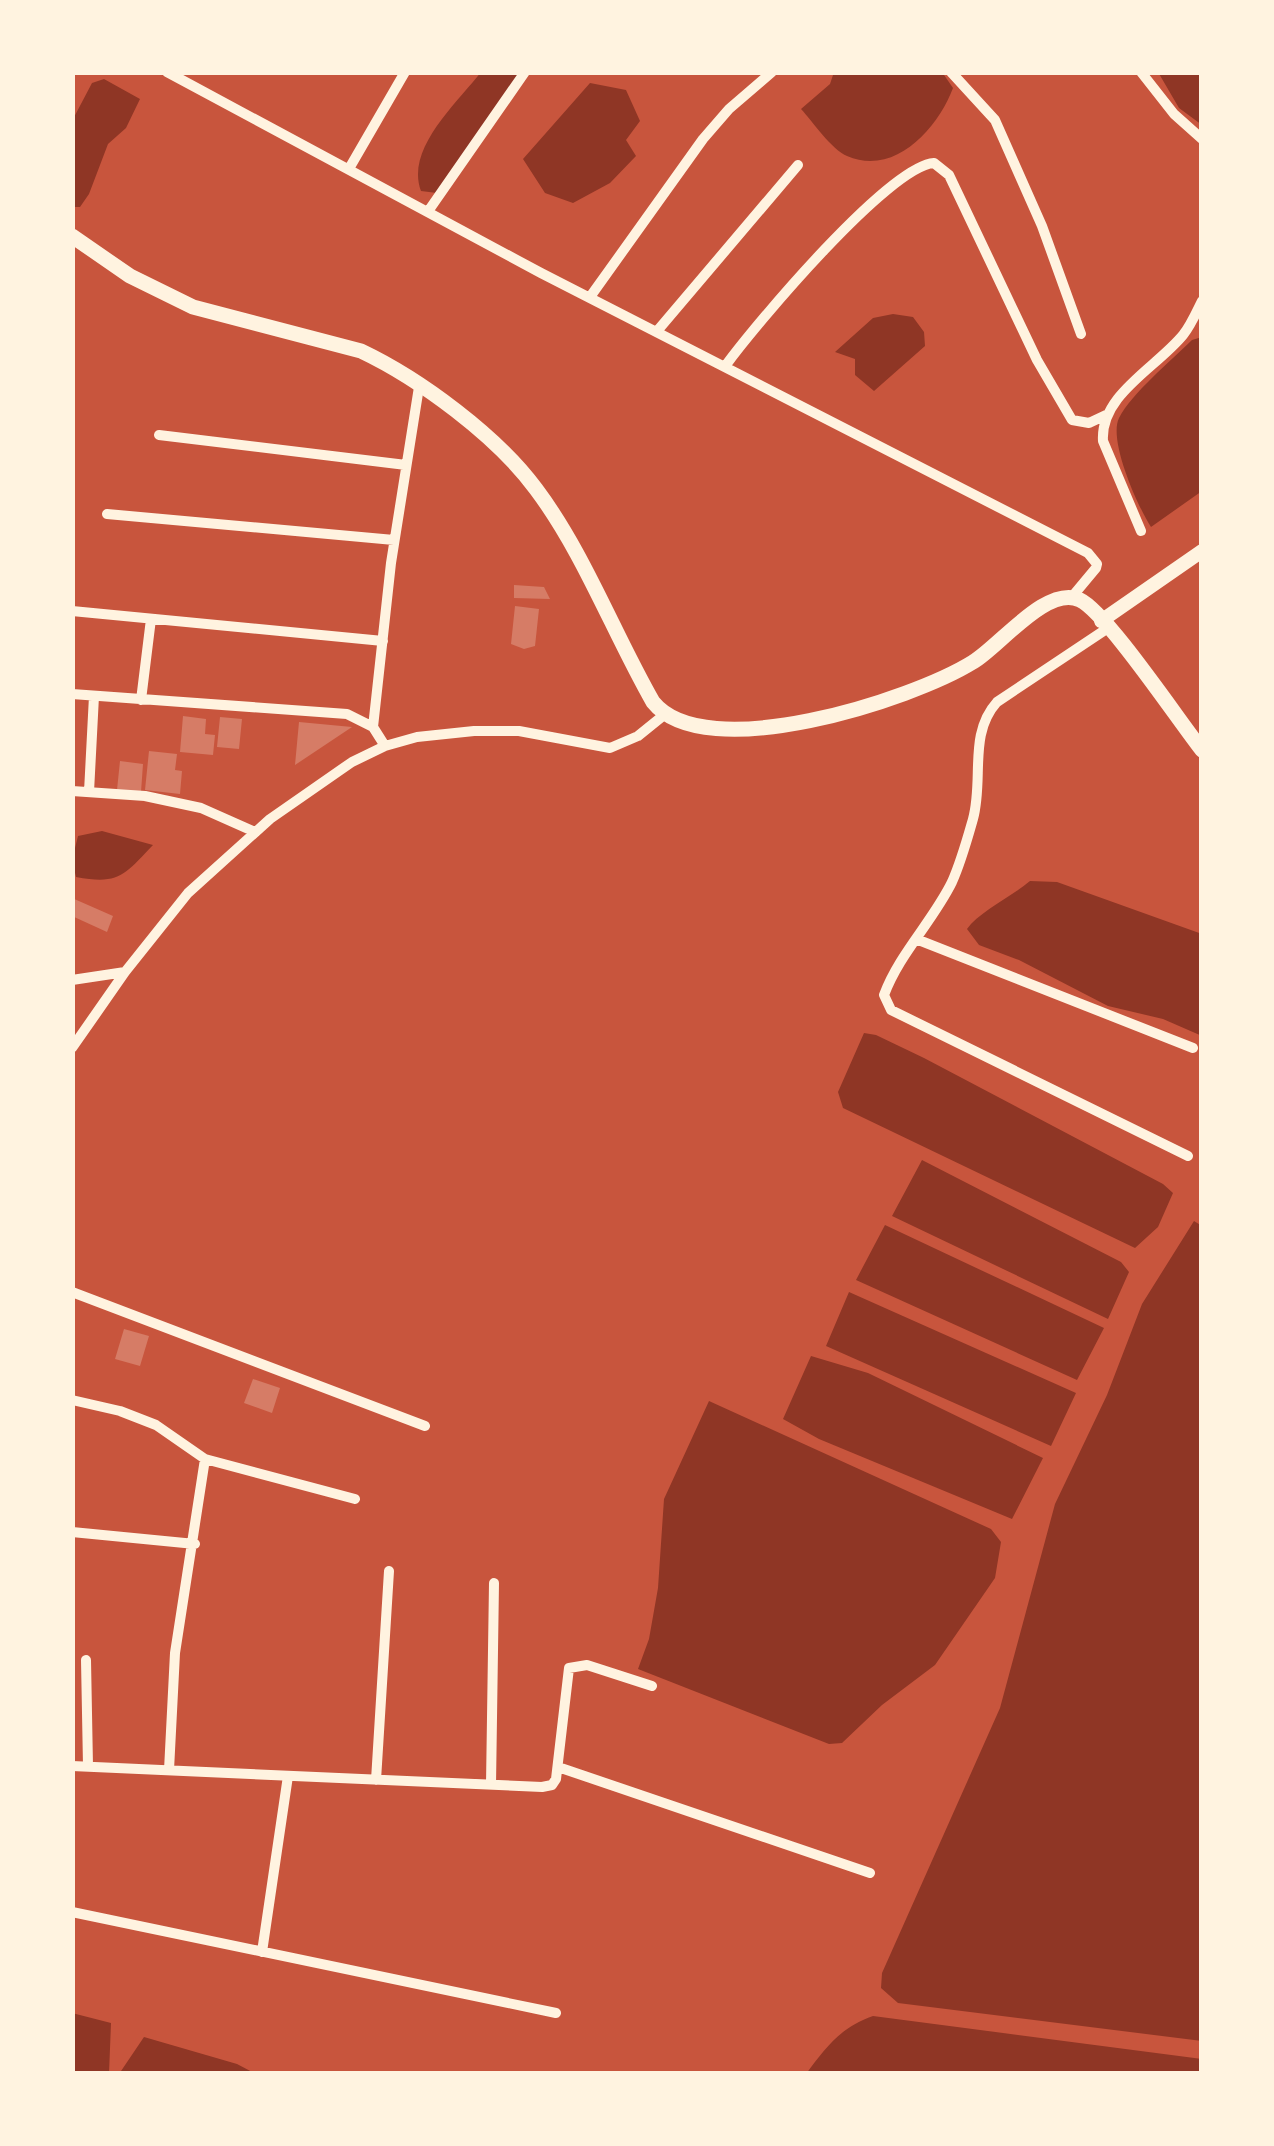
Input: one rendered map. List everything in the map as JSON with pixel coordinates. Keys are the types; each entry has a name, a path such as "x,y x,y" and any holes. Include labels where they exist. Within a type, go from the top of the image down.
{"main road":[{"path":"72,236 130,275 193,307 361,351 385,362 512,460 538,491 664,716 699,727 746,730 848,711 915,692 978,660 1047,604 1091,612 1202,750"}],"street":[{"path":"167,72 590,297 1088,553 1097,564 1091,612"},
{"path":"350,167 405,72"},
{"path":"429,210 525,72"},
{"path":"590,297 703,140 729,109 772,72"},
{"path":"952,72 995,120 1042,226 1081,334"},
{"path":"1141,72 1174,114 1202,139"},
{"path":"726,364 810,265 884,194 923,164 934,163 950,175 1037,360 1072,419 1089,423 1106,415"},
{"path":"658,330 798,164"},
{"path":"1141,531 1103,441 1106,415 1184,334 1202,301"},
{"path":"373,727 394,540 419,387"},
{"path":"159,435 406,465"},
{"path":"107,514 394,540"},
{"path":"1188,1156 891,1010 884,995 951,884 966,844 979,784 979,730 986,713 1091,612 1202,550"},
{"path":"72,611 383,641"},
{"path":"141,700 151,619"},
{"path":"72,694 346,714 373,727 385,746"},
{"path":"88,792 94,696"},
{"path":"72,1048 124,972 188,893 255,832 317,785 385,746 417,737 519,731 610,748 638,736 664,716"},
{"path":"72,791 145,796 201,808 255,832"},
{"path":"916,940 1193,1048"},
{"path":"72,980 124,972"},
{"path":"72,1292 425,1426"},
{"path":"72,1400 157,1425 205,1460 355,1499"},
{"path":"169,1770 176,1654 205,1460"},
{"path":"72,1532 195,1544"},
{"path":"376,1780 388,1571"},
{"path":"491,1785 494,1583"},
{"path":"86,1660 88,1766"},
{"path":"72,1766 552,1785 569,1668 586,1665 652,1686"},
{"path":"558,1768 870,1873"},
{"path":"262,1952 287,1776"},
{"path":"72,1912 556,2013"}],"shaded area":[{"path":"481,72 521,72 437,193 421,191 420,159 427,143"},
{"path":"834,72 942,72 953,88 937,118 912,145 882,160 865,161 835,148 801,109 830,84"},
{"path":"1158,72 1202,72 1202,125 1179,108"},
{"path":"104,79 140,99 126,128 108,144 89,194 80,207 74,207 72,121 92,83"},
{"path":"590,83 626,90 640,121 626,140 636,156 610,183 573,203 545,193 523,159"},
{"path":"913,317 924,332 925,346 874,391 855,375 855,359 835,352 873,318"},
{"path":"1202,337 1202,491 1151,527 1121,457 1119,418 1152,378 1192,340"},
{"path":"102,831 153,845 120,875 103,880 76,877 72,860 78,836"},
{"path":"1030,881 1057,882 1202,934 1202,1036 1163,1019 1108,1006 979,945 967,929"},
{"path":"864,1033 924,1058 1163,1184 1173,1193 1158,1227 1135,1248 843,1108 838,1092"},
{"path":"922,1160 1121,1262 1129,1272 1108,1319 892,1216"},
{"path":"1194,1221 1202,1226 1202,2041 898,2003 881,1988 882,1973 1000,1708 1055,1504 1107,1395 1142,1304"},
{"path":"885,1225 1104,1328 1077,1380 856,1280"},
{"path":"849,1292 1076,1393 1051,1446 826,1346"},
{"path":"811,1356 868,1373 1043,1458 1012,1519 819,1439 783,1419"},
{"path":"709,1401 991,1529 1001,1542 995,1578 935,1665 842,1743 829,1744 638,1669 658,1588 664,1499"},
{"path":"72,2013 111,2023 109,2074 72,2074"},
{"path":"873,2016 1202,2059 1202,2074 806,2074 835,2039"},
{"path":"144,2037 237,2064 256,2074 119,2074"}],"building":[{"path":"514,585 544,587 550,599 514,598"},
{"path":"515,606 539,609 535,646 524,649 511,644"},
{"path":"183,716 206,719 205,734 215,735 213,755 180,752"},
{"path":"220,717 242,719 239,749 217,747"},
{"path":"299,722 352,727 295,765"},
{"path":"149,751 177,754 175,770 182,771 180,794 145,790"},
{"path":"120,761 143,764 141,792 117,790"},
{"path":"72,898 113,916 107,932 72,916"},
{"path":"124,1329 149,1336 140,1366 115,1359"},
{"path":"253,1379 280,1388 272,1413 244,1403"}]}
